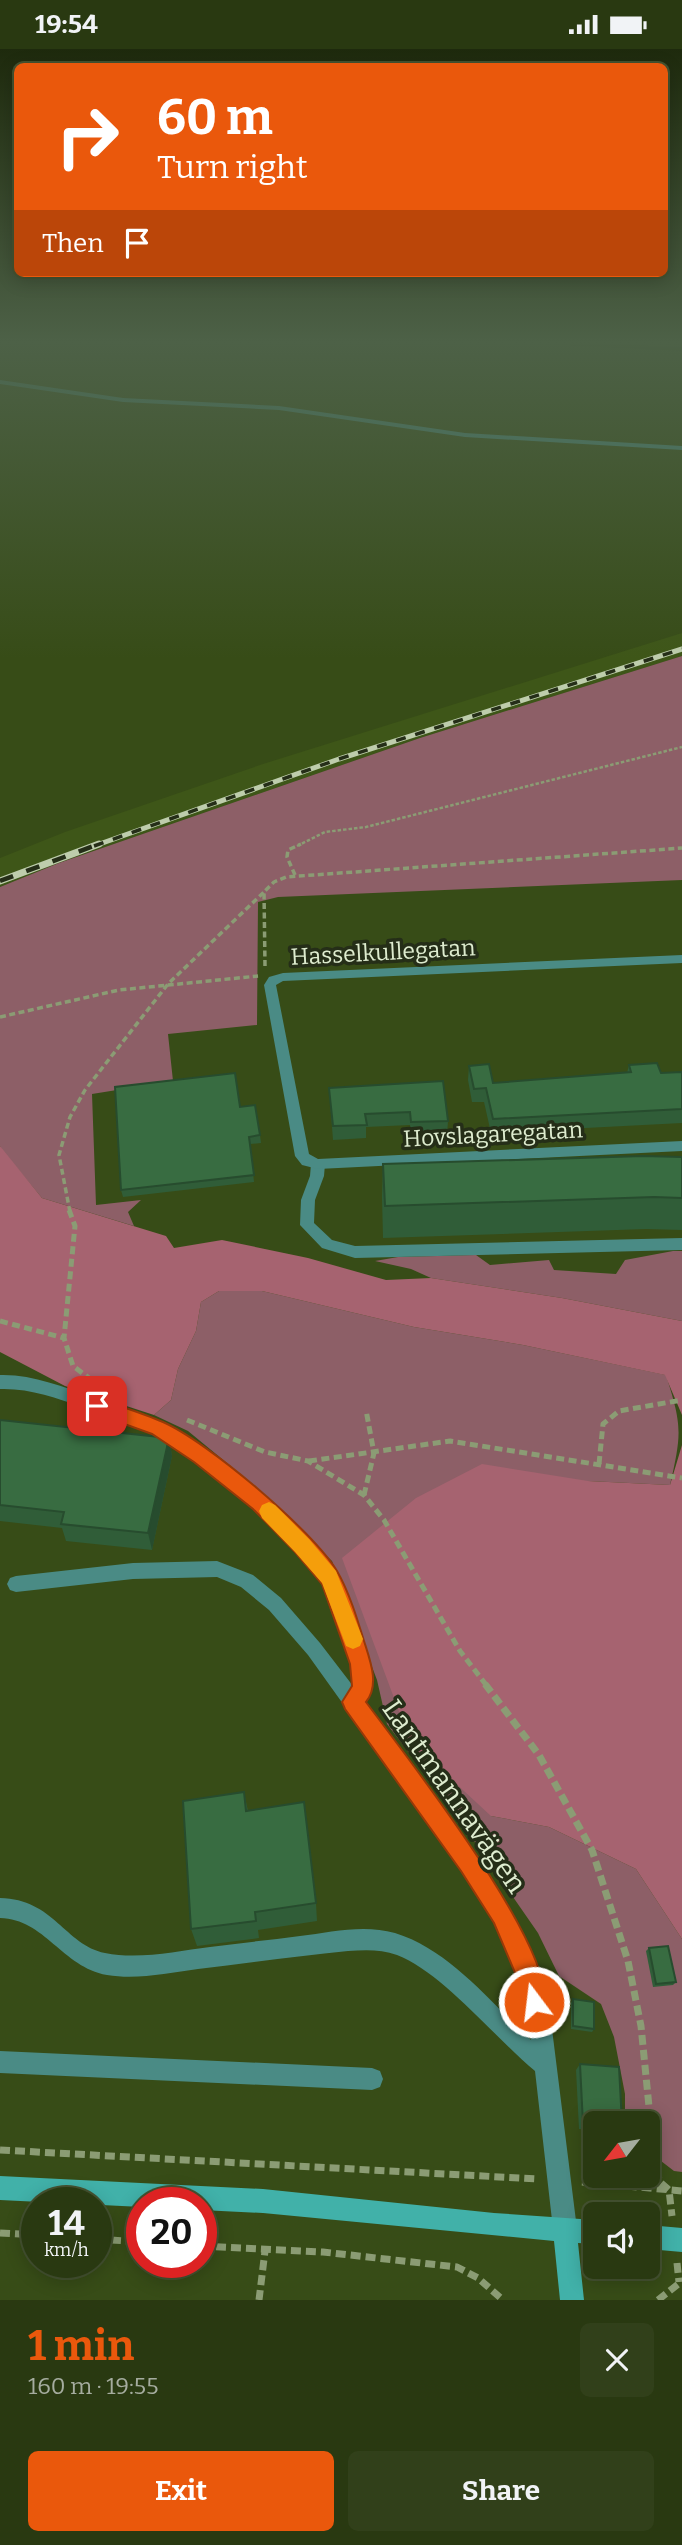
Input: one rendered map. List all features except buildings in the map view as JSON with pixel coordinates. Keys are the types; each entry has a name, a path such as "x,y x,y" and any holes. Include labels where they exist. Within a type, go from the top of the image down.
{"street":[{"name":"Hasselkullegatan","path":"312,1163 302,1156 270,985 273,980 283,977 682,959"},
{"name":"Hovslagaregatan","path":"312,1163 682,1146"},
{"path":"312,1163 317,1176 308,1200 307,1225 327,1244 355,1252 682,1244"},
{"path":"0,1383 49,1390 158,1428 200,1456 260,1503 302,1545 329,1578 345,1613 361,1664 363,1689 352,1702"},
{"name":"Lantmannavägen","path":"16,1584 133,1570 217,1569 247,1581 275,1605 314,1649 470,1863 502,1915 528,1975 541,2029 565,2229"},
{"path":"0,1908 8,1907 34,1916 77,1953 104,1963 145,1965 363,1939 403,1946 457,1983 499,2026 544,2064"},
{"path":"0,2061 372,2079"},
{"path":"0,2188 263,2201 494,2225 583,2231"},
{"path":"565,2229 572,2300"},
{"path":"660,2238 678,2240"}],"path":[{"path":"295,875 287,857 288,850 325,832 366,827 682,747"},
{"path":"100,1386 73,1366 64,1338 75,1226 66,1201 61,1174 59,1155 62,1138 85,1090 168,984 264,892 279,879 295,875 682,848"},
{"path":"0,1017 118,990 265,975 264,892"},
{"path":"0,1321 64,1338"},
{"path":"599,1464 603,1424 619,1411 682,1400"},
{"path":"364,1495 374,1453 366,1410"},
{"path":"181,1417 265,1452 308,1461 450,1441 682,1478"},
{"path":"308,1461 364,1495 384,1520 460,1651 539,1755 592,1850 628,1961 641,2026 656,2167 660,2182 669,2190 678,2240 681,2282 658,2300"},
{"path":"0,2150 412,2170 682,2191"},
{"path":"0,2233 21,2234"},
{"path":"217,2247 323,2252 457,2267 478,2278 503,2300"},
{"path":"259,2300 265,2251"}],"shaded area":[{"path":"682,633 682,656 420,738 59,863 0,887 0,858 65,832 263,764"},
{"path":"682,656 682,880 278,897 258,902 257,1025 168,1034 173,1081 92,1094 96,1205 141,1200 128,1212 134,1226 42,1198 2,1150 0,887 59,863 420,738"},
{"path":"0,1146 42,1198 166,1236 174,1248 222,1240 308,1258 386,1280 431,1278 562,1298 682,1321 682,1415 665,1375 523,1345 414,1327 262,1291 219,1291 201,1302 196,1331 178,1369 171,1400 154,1415 65,1386 0,1352"},
{"path":"682,1251 682,1321 562,1298 431,1278 411,1269 375,1261 398,1257 476,1255 490,1265 549,1260 554,1270 616,1274 625,1260"},
{"path":"219,1291 262,1291 414,1327 523,1345 666,1375 678,1429 677,1453 670,1485 588,1481 491,1816 549,1827 636,1869 682,1939 682,2172 674,2171 660,2160 660,2111 625,2111 625,2094 614,2037 601,2004 559,1976 538,1933 449,1805 387,1724 377,1680 332,1561 250,1482 188,1431 154,1415 171,1400 178,1369 196,1331 201,1302"},
{"path":"682,1445 682,1939 636,1869 549,1827 491,1816 410,1741 342,1558 416,1498 482,1464 588,1481 670,1485"}],"railway":[{"path":"94,846 339,759 682,649"},
{"path":"0,881 99,844"}],"slow traffic":[{"path":"269,1511 329,1578 353,1639"}],"route":[{"path":"97,1406 158,1428 200,1456 260,1503 302,1545 329,1578 345,1613 361,1664 363,1689 352,1702 470,1863 502,1915 528,1975 534,2002"}]}
